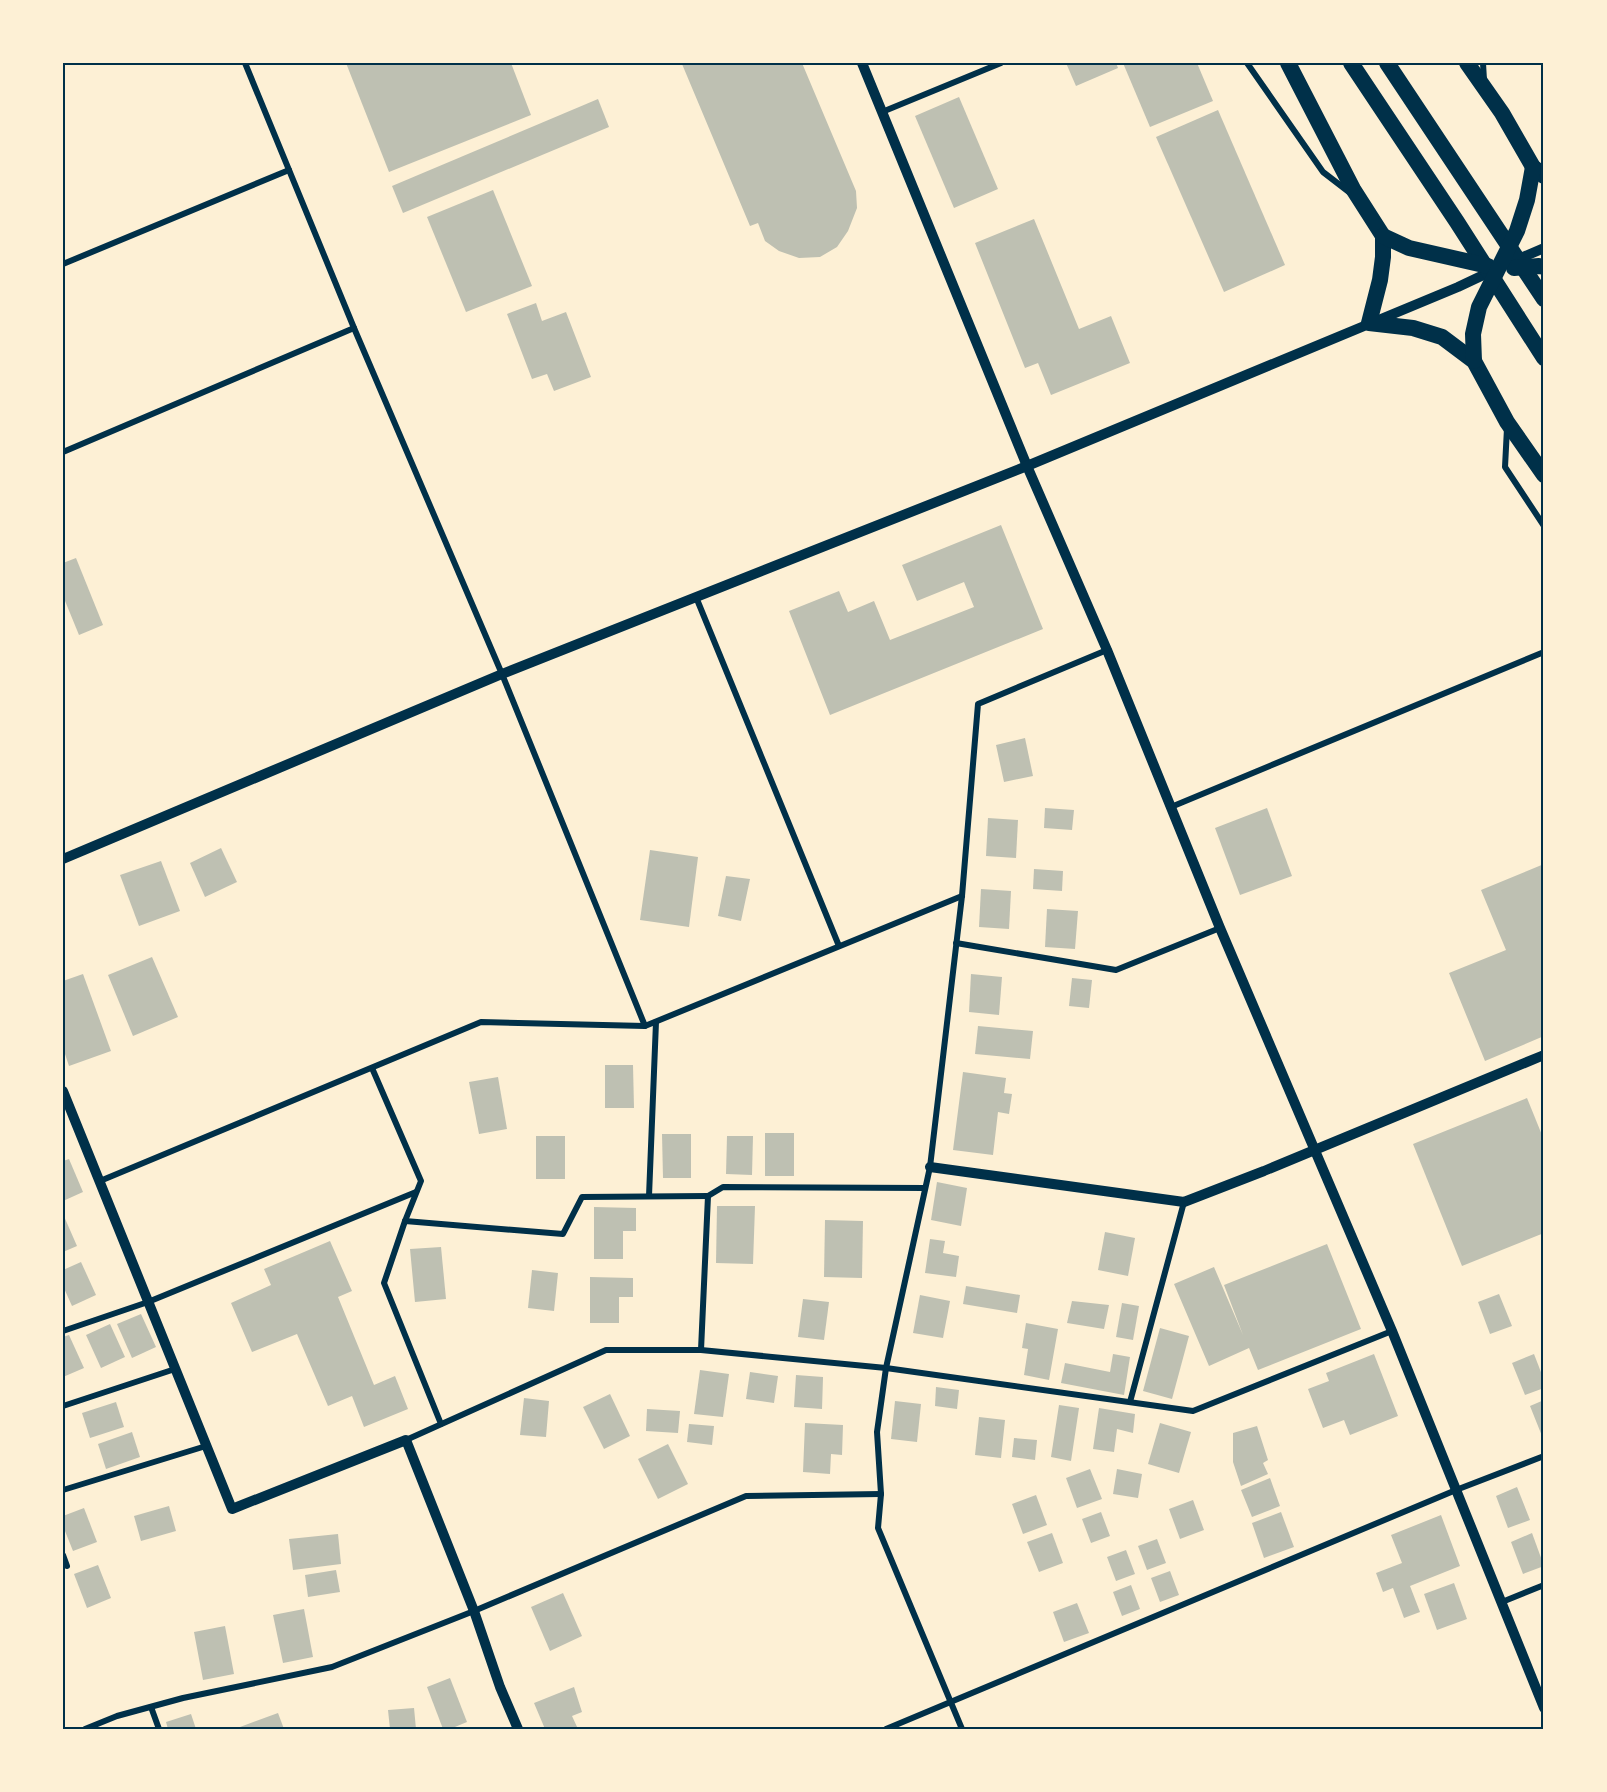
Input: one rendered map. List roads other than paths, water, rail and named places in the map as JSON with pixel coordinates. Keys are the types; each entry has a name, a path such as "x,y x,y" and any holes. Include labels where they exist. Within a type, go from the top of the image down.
{"highway":[{"path":"1288,63 1361,202 1383,236 1409,248 1497,269 1544,267"},
{"path":"1351,63 1544,358"},
{"path":"1387,63 1544,299"},
{"path":"1467,63 1538,171 1517,231 1479,307 1473,334 1474,361"},
{"path":"1383,236 1380,280 1369,323 1413,328 1442,338 1474,361 1507,422 1544,475"}],"street":[{"path":"245,63 354,328 502,674 645,1026"},
{"path":"862,63 1028,466 1107,650 1220,928 1392,1331 1544,1708"},
{"path":"882,112 1001,63"},
{"path":"1247,63 1323,172 1361,202"},
{"path":"1483,63 1485,89"},
{"path":"63,264 289,170"},
{"path":"63,859 502,674 1028,466 1458,287 1544,248"},
{"path":"63,452 354,328"},
{"path":"1507,422 1504,467 1544,526"},
{"path":"696,597 839,946"},
{"path":"962,1729 878,1528 881,1494 877,1432 886,1368 930,1167 962,896 978,704 1107,650"},
{"path":"1171,807 1544,652"},
{"path":"100,1182 481,1022 645,1026 962,896"},
{"path":"956,943 1116,970 1220,928"},
{"path":"649,1197 656,1022"},
{"path":"930,1167 1184,1202 1544,1055"},
{"path":"372,1068 421,1180 384,1283 441,1424"},
{"path":"63,1090 232,1509 406,1440 606,1350 701,1350 886,1368 1193,1411 1392,1331"},
{"path":"405,1221 562,1234 582,1197 708,1196 723,1187 925,1188"},
{"path":"63,1331 148,1302 416,1192"},
{"path":"701,1350 708,1196"},
{"path":"1130,1402 1184,1202"},
{"path":"63,1406 175,1369"},
{"path":"406,1440 518,1729"},
{"path":"63,1490 206,1446"},
{"path":"886,1729 1456,1490 1544,1456"},
{"path":"85,1729 117,1716 183,1698 332,1666 474,1611 746,1496 881,1494"},
{"path":"63,1555 66,1566"},
{"path":"1502,1602 1544,1585"},
{"path":"151,1707 159,1729"}]}
